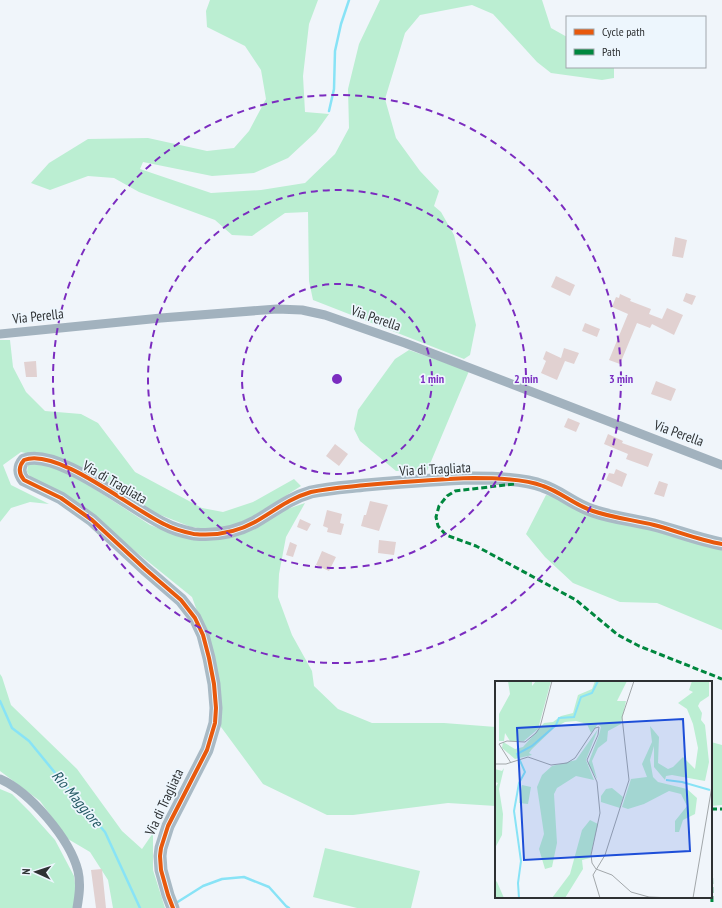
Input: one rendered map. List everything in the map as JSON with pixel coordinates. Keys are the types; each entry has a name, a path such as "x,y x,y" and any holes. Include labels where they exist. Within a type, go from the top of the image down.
{"street":[{"name":"Via Perella","path":"0,334 161,318 277,309 302,310 325,316 405,343 722,465"},
{"name":"Via di Tragliata","path":"173,908 160,865 162,842 174,812 207,750 216,708 214,684 203,635 195,618 182,600 145,569 92,520 62,498 24,480 19,469 24,460 36,459 50,461 65,466 104,487 163,524 182,531 198,534 223,533 239,529 256,521 293,498 320,490 395,482 489,478 538,484 591,511 653,525 702,540 722,544"},
{"path":"0,779 16,788 36,805 54,826 70,851 78,870 80,880 78,908"}],"green space":[{"path":"210,0 318,0 309,24 303,76 305,112 329,114 316,132 288,158 254,173 212,176 143,162 140,169 211,193 261,190 305,183 335,154 349,128 348,89 359,44 380,0 542,0 551,28 566,36 566,68 614,68 614,78 602,80 551,73 537,62 493,14 472,5 420,15 405,33 385,99 396,138 420,171 439,191 434,206 441,212 454,235 476,325 470,355 464,359 313,300 309,281 308,212 285,213 252,236 232,235 215,220 139,192 114,178 88,176 50,190 31,183 49,163 88,139 148,138 207,151 234,148 249,131 266,99 261,70 245,46 207,27 206,11"},
{"path":"0,340 10,340 13,367 26,392 45,411 81,414 98,423 135,472 202,508 223,512 253,502 294,479 301,486 252,517 220,531 191,527 153,512 61,461 21,452 3,465 11,485 49,504 30,502 11,508 0,522"},
{"path":"409,350 469,371 427,471 396,471 360,441 354,429 358,410 395,359"},
{"path":"39,462 70,473 150,525 176,535 197,540 305,503 286,537 279,574 278,597 292,635 312,671 314,686 338,709 372,723 444,723 495,727 495,806 448,803 353,815 327,815 263,784 221,727 201,622 192,597 62,492 32,479 27,472 28,465"},
{"path":"546,495 557,497 722,548 722,630 657,603 620,602 573,583 545,557 526,534"},
{"path":"0,674 11,705 77,769 122,831 142,849 153,833 153,870 165,908 113,908 108,880 90,852 68,839 40,801 0,771"},
{"path":"712,742 722,745 722,805 712,806"},
{"path":"0,789 12,794 55,840 74,876 77,898 76,908 0,908"},
{"path":"325,848 420,871 411,908 357,908 313,897"}],"building":[{"path":"675,237 687,240 683,258 672,256"},
{"path":"556,276 575,285 570,296 551,287"},
{"path":"686,293 696,296 692,305 683,301"},
{"path":"620,294 631,299 630,301 651,309 649,314 662,319 667,308 683,315 674,335 652,324 650,328 637,323 620,364 609,360 628,314 612,307 616,297 619,298"},
{"path":"585,323 600,329 597,337 582,331"},
{"path":"564,348 579,353 574,364 565,361 557,380 541,373 546,361 543,359 546,351 561,358"},
{"path":"36,361 37,377 26,377 24,362"},
{"path":"656,381 676,389 671,401 651,394"},
{"path":"568,418 580,423 576,432 564,427"},
{"path":"608,434 623,441 622,443 653,454 648,467 626,459 628,454 604,444"},
{"path":"335,444 348,454 339,466 326,456"},
{"path":"616,469 627,474 622,487 606,480 609,473 614,474"},
{"path":"659,481 668,484 664,497 654,494"},
{"path":"370,501 388,505 379,531 361,526"},
{"path":"327,510 342,514 340,523 344,524 341,535 327,532 328,528 323,526"},
{"path":"300,519 311,524 307,531 297,527"},
{"path":"379,540 396,542 394,555 378,553"},
{"path":"290,542 297,545 293,557 286,555"},
{"path":"322,551 336,557 329,571 316,565"},
{"path":"102,869 106,908 96,908 91,870"}],"waterway":[{"path":"329,111 334,89 335,51 341,24 349,0"},
{"name":"Rio Maggiore","path":"0,701 12,728 29,741 105,832 140,908"},
{"name":"Rio Maggiore","path":"176,903 203,886 222,879 244,877 269,887 289,908"}],"marked path":[{"path":"514,484 455,491 447,496 439,506 436,517 438,526 446,535 476,546 576,600 618,635 639,646 722,679"},
{"path":"712,809 722,809"},
{"path":"712,898 712,904"}],"cycle path":[{"path":"173,908 161,870 161,848 168,826 207,750 215,723 216,708 214,684 203,635 195,618 181,600 92,520 61,498 24,480 20,470 24,460 39,458 75,471 96,482 152,518 176,530 194,534 218,534 233,531 255,522 282,505 311,492 345,487 447,479 481,478 509,479 536,484 550,489 593,511 654,525 722,544"}]}
